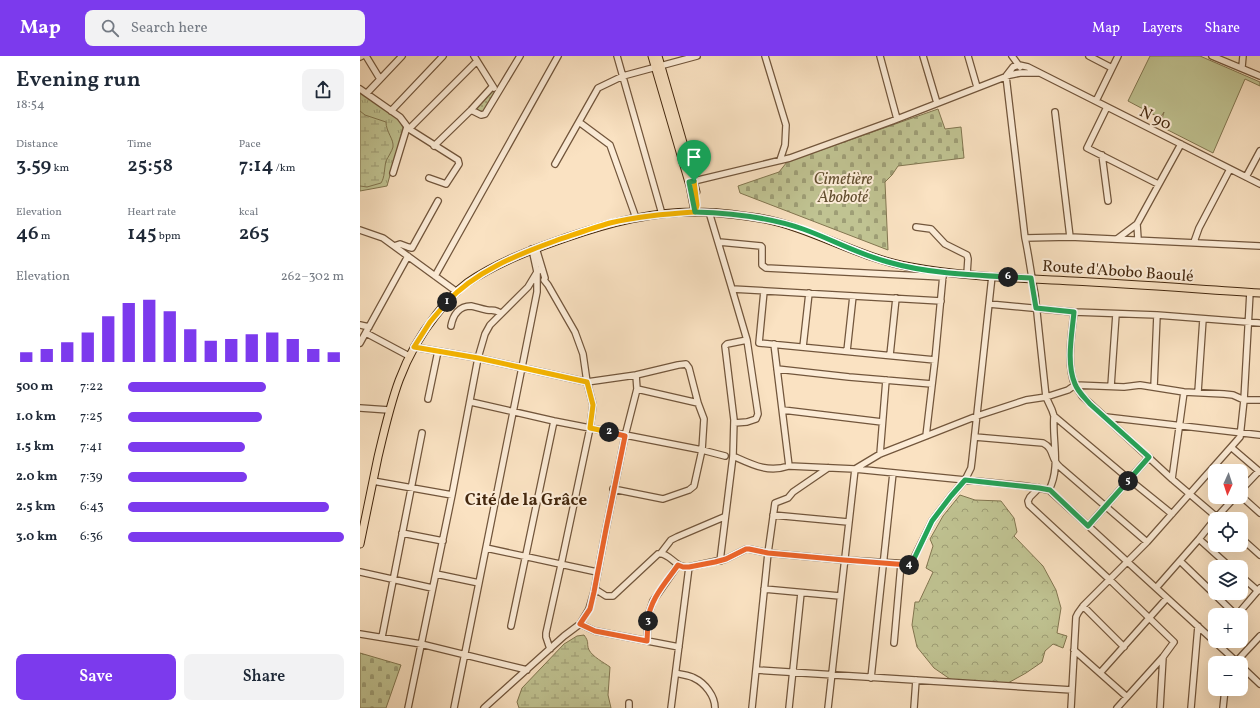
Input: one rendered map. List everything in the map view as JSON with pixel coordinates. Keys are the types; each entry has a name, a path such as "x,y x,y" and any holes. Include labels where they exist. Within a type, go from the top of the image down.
{"main road":[{"path":"652,56 658,67 691,182 697,205 695,212"},
{"path":"658,56 658,67"},
{"name":"Route d'Abobo Baoulé","path":"360,544 389,410 399,378 409,356 430,322 457,292 484,273 534,249 604,226 636,218 662,214 709,212 746,216 786,224 803,229 867,256 943,275 967,274 1260,293"}],"street":[{"path":"366,56 380,79"},
{"path":"366,93 402,56"},
{"path":"391,111 443,56"},
{"path":"435,276 558,56"},
{"path":"617,56 662,214"},
{"path":"555,164 598,88 623,76 697,56"},
{"path":"765,56 786,125 785,144 780,160"},
{"path":"880,56 897,119"},
{"path":"923,56 937,103"},
{"path":"968,56 977,87"},
{"path":"1012,56 1019,65"},
{"path":"1012,56 1013,67 1017,73"},
{"path":"1089,56 1112,68"},
{"path":"1096,102 1118,56"},
{"path":"1212,56 1260,76"},
{"path":"1242,56 1242,68"},
{"path":"470,110 483,115 517,58"},
{"path":"393,173 408,128 475,59 497,93"},
{"path":"1019,65 1013,67 1006,76 1046,397 1054,416 1053,428 1056,463 1055,478 1050,490"},
{"path":"1017,73 1019,65"},
{"name":"N 90","path":"1019,65 1028,67 1260,184"},
{"name":"N 90","path":"691,182 794,157 897,119 1006,76 1017,73 1039,73"},
{"path":"434,146 492,87"},
{"path":"360,89 400,117 408,128 458,160 459,164 446,184 429,178"},
{"path":"1107,107 1087,148 1158,184"},
{"path":"1056,112 1070,237"},
{"path":"579,122 610,145 636,218"},
{"path":"1117,239 1137,224 1181,144"},
{"path":"1246,177 1260,151"},
{"path":"1102,155 1108,201"},
{"path":"1194,242 1199,228 1230,169"},
{"path":"394,246 400,244 412,248 438,200"},
{"path":"709,212 747,341 758,417 752,421 734,422"},
{"path":"1137,224 1138,239"},
{"path":"916,227 931,229 944,244 967,255 967,274"},
{"path":"360,230 384,238 457,292"},
{"path":"1025,238 1070,237 1138,239 1260,246"},
{"path":"719,242 761,246 762,265 766,268 943,275 926,436"},
{"path":"454,708 537,287 539,270 534,249"},
{"path":"360,343 408,256"},
{"path":"539,270 575,332 583,354 587,382 593,405 590,428 546,633 550,649"},
{"path":"408,708 471,402 478,358 487,329 528,287 539,270"},
{"path":"660,553 665,554 678,565 683,567 720,561 746,549 768,553 910,565 932,521 965,480 970,468 975,437 992,276"},
{"path":"537,287 544,280"},
{"path":"732,289 941,302"},
{"path":"758,343 764,291"},
{"path":"1219,464 1240,437 1241,433 1250,292"},
{"path":"803,347 809,293"},
{"path":"847,351 853,296"},
{"path":"890,356 896,298"},
{"path":"989,304 1074,312 1157,315 1260,323"},
{"path":"450,326 456,312 466,307 472,306 486,310 496,310 500,314"},
{"path":"1074,312 1071,345 1072,374 1075,385 1082,396 1209,512"},
{"path":"1111,386 1116,314"},
{"path":"1154,386 1157,315"},
{"path":"1198,392 1202,319"},
{"path":"360,325 409,356"},
{"path":"720,561 724,517 733,456 734,422 725,346 727,344 747,341 935,360"},
{"path":"774,344 789,466"},
{"path":"414,347 478,358 587,382 636,375 686,364 689,368 698,403 704,419 702,450 694,485 689,490 663,499 613,489"},
{"path":"428,399 438,351"},
{"path":"777,369 932,384"},
{"path":"484,708 580,624 590,609 613,489 637,389 636,375"},
{"path":"880,454 886,380"},
{"path":"855,469 880,454 977,416 1026,400 1046,397 1068,390 1075,385 1124,387 1140,385 1154,386 1184,392 1233,395 1244,400 1260,400"},
{"path":"637,389 698,403"},
{"path":"1172,479 1184,392"},
{"path":"471,402 554,421 702,450 725,456"},
{"path":"360,408 389,410"},
{"path":"782,410 882,422"},
{"path":"1054,416 1172,514"},
{"path":"1105,417 1260,435"},
{"path":"511,626 554,421"},
{"path":"382,637 422,433"},
{"path":"975,437 1043,443 1048,445 1056,463 1147,542"},
{"path":"1232,448 1260,472 1248,483"},
{"path":"733,456 771,470 789,466 855,469 1050,490 1208,635"},
{"path":"1088,526 1149,457"},
{"path":"752,708 768,553 775,503 788,498 793,492 828,468"},
{"path":"828,708 855,469"},
{"path":"871,678 882,563 893,473"},
{"path":"1071,708 1076,617 1078,613 1083,606 1147,542 1190,494 1208,477"},
{"path":"373,481 452,495"},
{"path":"1039,488 1030,497 1028,501 1029,505 1174,642 1163,657 1117,708"},
{"path":"1248,502 1260,513"},
{"path":"1222,512 1229,504"},
{"path":"773,516 848,522"},
{"path":"595,589 606,596 613,596 660,553 671,540 677,536 724,517"},
{"path":"1156,588 1208,528"},
{"path":"402,533 443,541"},
{"path":"1199,539 1222,560"},
{"path":"1248,544 1260,555"},
{"path":"486,548 598,572"},
{"path":"1180,561 1230,608"},
{"path":"894,643 901,564"},
{"path":"647,641 648,616 653,602 678,565"},
{"path":"671,708 689,567"},
{"path":"360,572 432,588"},
{"path":"436,574 479,583"},
{"path":"1243,608 1259,590 1248,581"},
{"path":"764,589 840,596"},
{"path":"789,708 801,593"},
{"path":"1100,673 1167,598"},
{"path":"1083,606 1124,646"},
{"path":"580,624 595,631 679,647"},
{"path":"1192,708 1198,626"},
{"path":"360,634 421,644 527,670"},
{"path":"1244,656 1260,636"},
{"path":"1222,648 1231,656"},
{"path":"1074,650 1127,697"},
{"path":"1160,708 1163,657"},
{"path":"756,670 1072,690"},
{"path":"676,673 693,677 700,682 712,696 716,708"},
{"path":"1248,673 1260,684"},
{"path":"914,708 916,680"},
{"path":"1223,708 1224,696"}],"green space":[{"path":"1150,56 1200,56 1260,82 1260,86 1245,79 1213,153 1160,126 1164,112 1160,118 1128,101"},
{"path":"492,89 495,93 484,113 477,111 476,107"},
{"path":"360,93 399,119 403,128 387,186 360,191"},
{"name":"Cimetière Aboboté","path":"938,109 945,129 961,127 964,158 898,166 885,182 888,250 740,193 738,186 779,172 787,162"},
{"path":"360,111 365,115 386,122 393,144 386,161 384,176 381,183 367,187 360,186"},
{"path":"960,495 975,500 1001,501 1014,518 1017,532 1014,536 1043,566 1056,590 1061,608 1057,633 1067,636 1063,648 1053,644 1045,651 1042,662 1008,683 981,687 950,679 934,668 917,647 912,625 915,602 919,602 933,572 926,568 933,546 930,539 943,516"},
{"path":"584,635 591,653 610,667 608,695 611,708 519,708 517,702 522,688 564,644 577,636"},
{"path":"360,653 401,665 386,708 360,708"}],"district":[{"name":"Cité de la Grâce","path":"526,499"}],"route":[{"path":"694,181 689,182 695,212 709,212 761,218 786,224 803,229 867,256 908,267 944,272 1031,278 1035,294 1036,308 1074,312 1071,345 1072,374 1075,385 1082,396 1149,457 1088,526 1050,490 965,480 937,513 925,534 913,562 910,565 768,553 746,549 726,559 704,565 683,567 678,565 653,602 648,616 647,641 602,633 586,628 580,624 590,609 613,489 625,436 590,428 593,405 587,382 478,358 414,347 430,322 467,283 532,249 611,223 662,214 695,212 697,205 694,181"}]}
